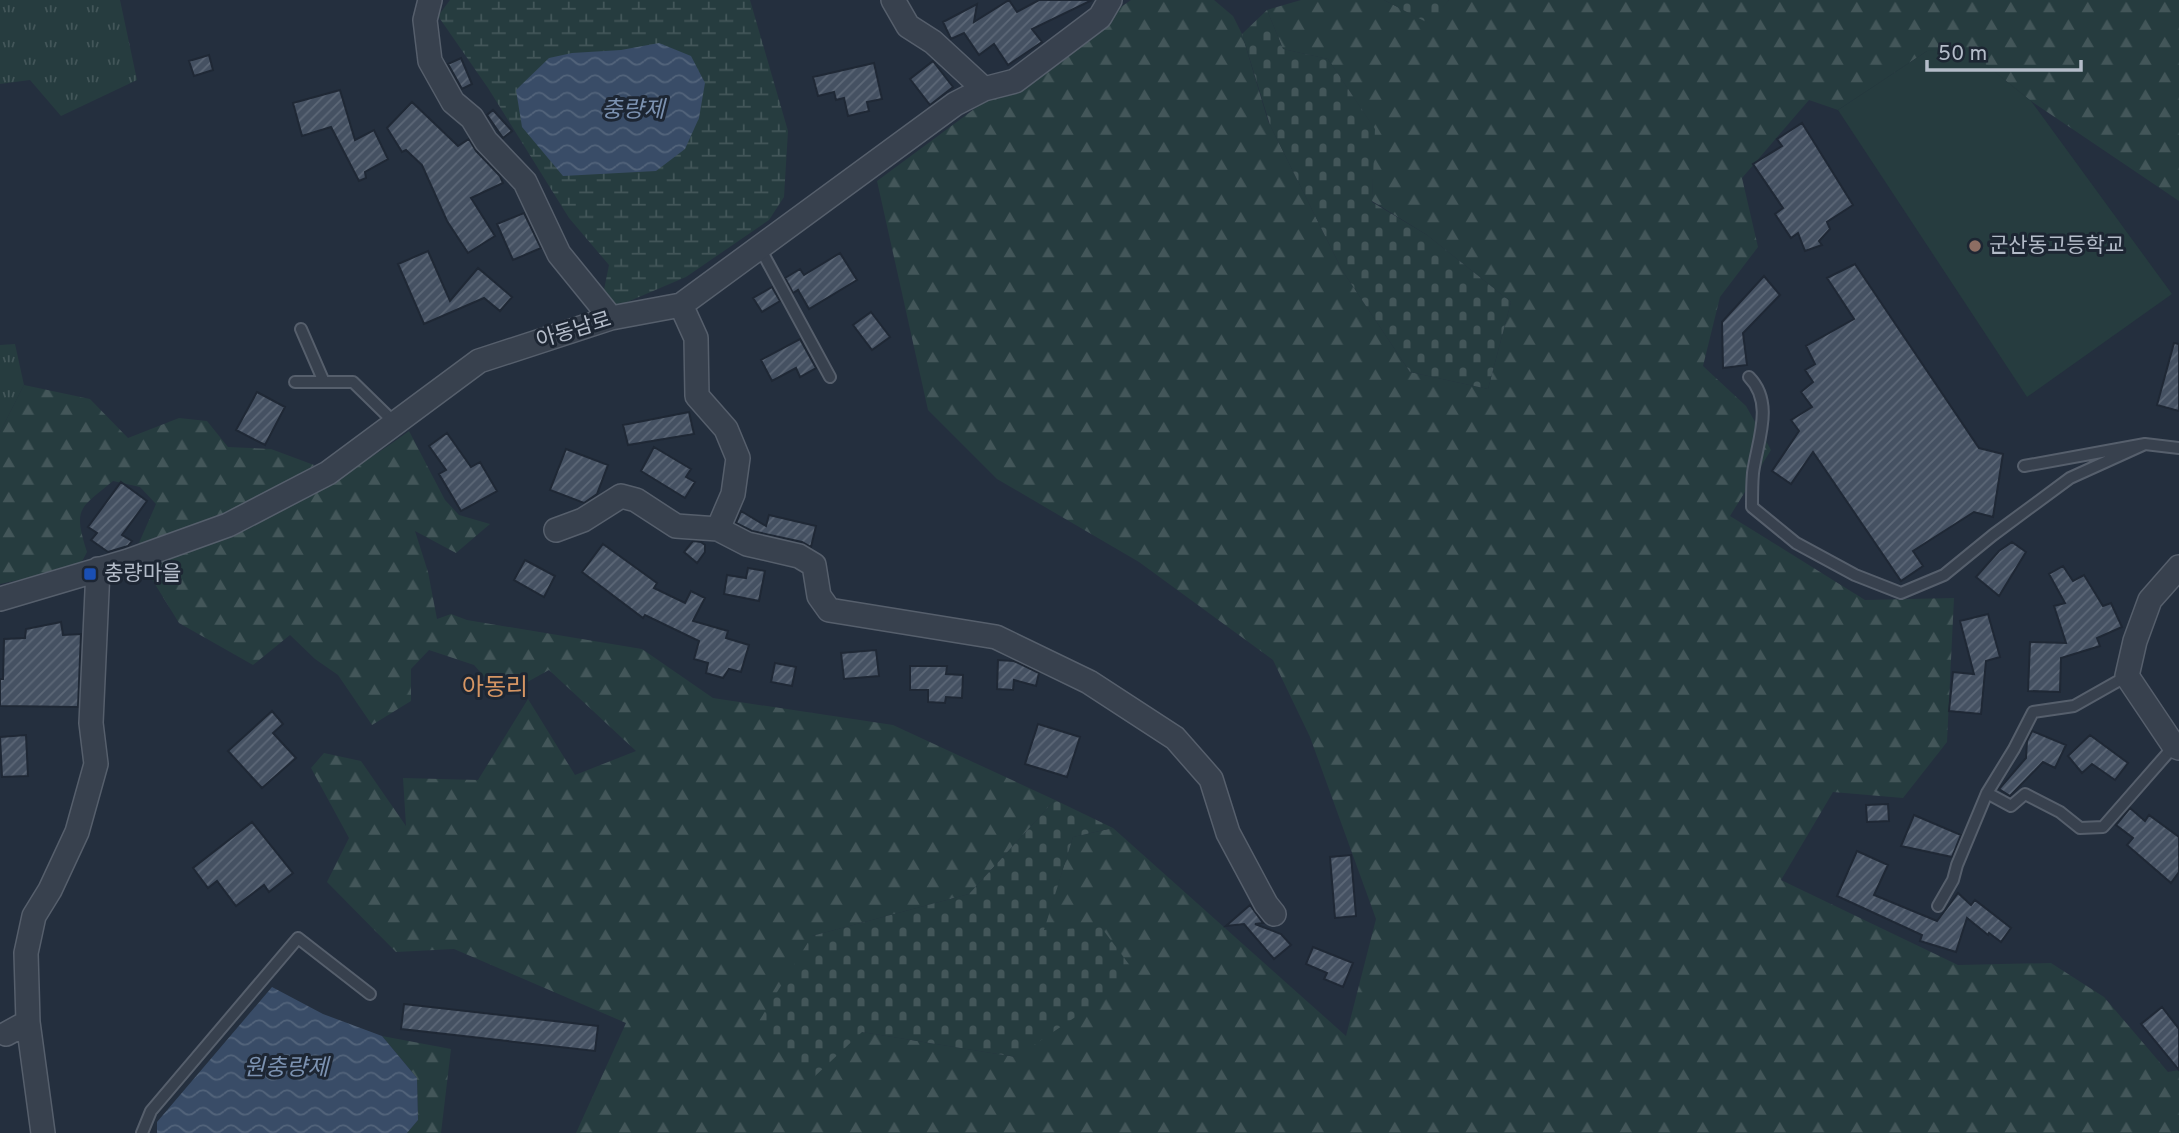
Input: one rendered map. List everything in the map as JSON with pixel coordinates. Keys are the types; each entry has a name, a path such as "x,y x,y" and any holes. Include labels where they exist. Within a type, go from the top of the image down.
{"street":[{"path":"430,0 425,20 430,61 453,102 472,118 486,141 525,182 559,254 611,318"},
{"path":"893,0 908,26 933,42 984,89"},
{"name":"아동남로","path":"0,599 128,561 228,525 328,473 480,361 611,318 681,305 955,104 984,89 1015,81 1100,17 1110,0"},
{"path":"681,305 696,338 697,396 726,429 738,458 733,494 718,529"},
{"path":"556,530 583,520 621,496 636,500 676,526 718,529 747,544 799,556 814,565 819,596 829,610 996,637 1089,681 1175,738 1212,779 1228,833 1266,904 1275,914"},
{"path":"2177,748 2127,676 2135,641 2150,600 2179,567"},
{"path":"43,1133 28,1022 26,953 34,916 50,890 77,832 96,764 92,723 98,569"},
{"path":"6,1034 28,1022"}],"lane":[{"path":"760,248 830,377"},
{"path":"301,329 324,382"},
{"path":"1749,377 1759,387 1763,428 1753,473 1752,507 1796,543 1855,575 1901,593 1944,576 1993,535 2070,478 2145,443"},
{"path":"295,382 353,382 396,424"},
{"path":"2024,466 2145,443 2179,448"},
{"path":"1938,906 1953,880 1987,793 2033,712 2074,706 2127,676"},
{"path":"1987,793 2011,806 2025,794 2060,812 2080,828 2103,827 2177,748"},
{"path":"142,1133 151,1111 298,938 370,994"}],"green space":[{"path":"0,0 120,0 137,80 61,116 30,80 0,84"},
{"path":"450,0 750,0 788,131 784,197 769,220 686,277 599,314 609,265 569,218 488,88 438,16"},
{"path":"1131,0 1214,0 1233,16 1242,34 1268,121 1342,270 1410,372 1488,389 1511,302 1427,235 1372,201 1374,128 1328,59 1283,49 1267,10 1301,0 1384,0 1429,23 1449,0 2179,0 2179,201 2031,101 1972,54 1927,51 1838,110 1809,100 1742,178 1758,247 1720,297 1703,366 1746,406 1771,450 1730,516 1865,600 1954,598 1947,742 1903,798 1833,792 1781,880 1958,965 2051,963 2104,997 2168,1072 2179,1070 2179,1133 576,1133 626,1023 454,949 396,952 327,882 349,838 311,768 324,753 361,761 406,826 403,778 478,780 528,699 575,775 636,751 549,670 502,696 474,665 429,650 411,669 411,701 372,725 338,675 315,659 290,635 253,665 179,623 145,568 215,540 315,491 409,431 445,500 459,515 490,524 456,553 415,531 428,572 437,619 451,614 467,620 642,649 713,698 893,725 1055,800 969,894 812,936 862,1032 1016,1057 1043,931 1073,837 1113,828 1346,1036 1376,919 1310,737 1273,660 1139,562 997,479 928,410 877,181 981,104"},
{"path":"1384,0 1449,0 1430,24"},
{"path":"1267,10 1283,49 1328,59 1375,129 1372,202 1427,235 1511,302 1488,389 1410,372 1342,270 1270,125 1242,34"},
{"path":"1964,47 2031,101 2172,294 2027,397 1838,110 1927,51"},
{"path":"15,344 24,385 0,432 0,345"},
{"path":"24,385 90,399 128,438 179,418 207,421 228,447 271,449 314,465 293,486 135,552 156,504 140,487 113,481 82,510 80,526 87,552 79,567 0,584 0,432"},
{"path":"1055,800 1113,828 1073,837 1044,930 1101,927 1134,971 1111,993 1016,1057 862,1032 814,1077 756,1026 812,936 969,894"},
{"path":"382,1036 451,1049 441,1133 407,1133 418,1120 417,1078"}],"water":[{"name":"충량제","path":"659,43 691,56 705,83 699,118 685,149 656,171 563,176 522,127 516,90 549,58"},
{"name":"원충량제","path":"272,987 323,1014 382,1036 417,1078 418,1120 407,1133 157,1133 157,1122"}],"building":[{"path":"1009,0 1017,12 1039,0 1092,0 1032,29 1042,42 1008,65 994,44 979,55 964,33 951,39 943,22 977,4 974,22"},
{"path":"209,55 213,70 194,76 189,61"},
{"path":"461,58 472,84 462,89 448,64"},
{"path":"933,61 953,87 930,105 910,79"},
{"path":"874,63 882,99 867,102 869,111 848,116 844,98 836,100 834,92 818,96 813,77"},
{"path":"340,90 355,140 374,130 388,159 365,172 366,178 359,181 331,127 302,136 293,103"},
{"path":"412,102 458,146 469,139 503,183 471,198 495,236 468,253 447,221 422,165 406,150 402,152 387,128"},
{"path":"493,110 512,131 503,138 487,115"},
{"path":"1802,123 1853,205 1827,222 1830,229 1819,241 1822,245 1805,251 1798,233 1791,238 1775,214 1783,208 1753,164 1782,146 1777,139"},
{"path":"524,213 541,248 513,260 497,224"},
{"path":"428,251 450,301 478,268 512,297 500,311 484,298 424,324 398,264"},
{"path":"840,253 857,280 809,309 798,290 793,293 785,278 800,269 804,275"},
{"path":"1855,264 1979,448 2003,454 1993,517 1974,512 1913,551 1923,566 1901,581 1813,452 1791,484 1772,471 1799,431 1791,420 1812,407 1801,392 1813,382 1805,370 1815,364 1806,346 1854,319 1827,278"},
{"path":"1764,276 1780,295 1743,333 1747,365 1723,368 1722,322"},
{"path":"772,287 780,301 762,312 753,298"},
{"path":"871,312 890,337 872,350 853,325"},
{"path":"800,339 816,368 800,377 796,368 772,381 761,360"},
{"path":"2174,343 2179,344 2179,411 2157,405"},
{"path":"257,392 285,407 265,445 236,430"},
{"path":"689,412 694,434 628,445 623,425"},
{"path":"447,433 471,467 480,462 497,491 461,511 439,474 446,470 429,446"},
{"path":"654,447 691,469 686,477 695,482 685,498 641,471"},
{"path":"566,449 608,465 597,494 584,503 550,490"},
{"path":"121,482 147,501 122,535 132,541 128,546 108,552 91,540 97,533 88,527"},
{"path":"741,511 766,526 769,515 816,526 811,547 802,542 752,531 736,523"},
{"path":"693,541 705,545 705,552 697,563 684,552"},
{"path":"2012,542 2026,552 1999,596 1976,577 1999,551"},
{"path":"603,544 657,583 654,588 685,603 691,591 705,598 693,621 728,631 726,638 749,645 741,672 729,669 723,678 706,673 708,663 694,659 699,641 645,615 643,618 582,572"},
{"path":"525,560 555,576 544,597 514,580"},
{"path":"2063,566 2073,581 2084,575 2103,606 2111,603 2122,627 2097,638 2100,646 2061,658 2060,692 2028,691 2030,642 2066,643 2054,606 2065,603 2049,574"},
{"path":"748,568 765,571 759,601 724,594 727,575 746,578"},
{"path":"1988,614 2000,657 1986,661 1981,714 1949,711 1953,672 1974,674 1960,621"},
{"path":"61,622 63,635 81,634 78,707 0,706 4,639 25,638 26,629"},
{"path":"876,650 879,676 844,679 841,653"},
{"path":"998,660 1014,661 1039,673 1036,686 1014,680 1013,690 997,689"},
{"path":"775,663 796,667 792,686 771,682"},
{"path":"910,666 947,666 946,674 963,675 962,698 946,697 945,703 928,702 928,690 910,690"},
{"path":"272,711 283,724 273,733 296,758 262,788 228,751"},
{"path":"1038,724 1080,737 1067,777 1025,764"},
{"path":"2032,731 2066,745 2055,768 2043,762 2010,796 1999,789 2026,758 2027,741"},
{"path":"26,735 28,776 2,777 0,737"},
{"path":"2090,735 2128,763 2115,780 2092,764 2082,773 2068,756"},
{"path":"1888,804 1889,821 1867,822 1866,805"},
{"path":"2130,808 2145,821 2149,815 2179,837 2179,872 2171,883 2127,845 2133,838 2116,825"},
{"path":"1914,815 1961,835 1952,857 1901,846"},
{"path":"252,822 293,873 269,892 264,885 236,906 217,881 208,888 193,868"},
{"path":"1857,851 1888,865 1874,895 1937,921 1958,893 1971,905 1975,900 2011,928 2001,942 1967,918 1956,952 1920,941 1922,935 1837,896"},
{"path":"1351,855 1356,916 1335,918 1330,857"},
{"path":"1250,905 1263,923 1255,924 1281,934 1291,945 1274,959 1244,924 1226,926"},
{"path":"1313,947 1353,963 1343,987 1324,979 1327,973 1306,964"},
{"path":"404,1004 598,1026 595,1051 401,1029"},
{"path":"2162,1007 2179,1029 2179,1070 2141,1024"}],"place":[{"name":"군산동고등학교","path":"1975,246"},
{"name":"충량마을","path":"90,574"}],"district":[{"name":"아동리","path":"495,689"}]}
